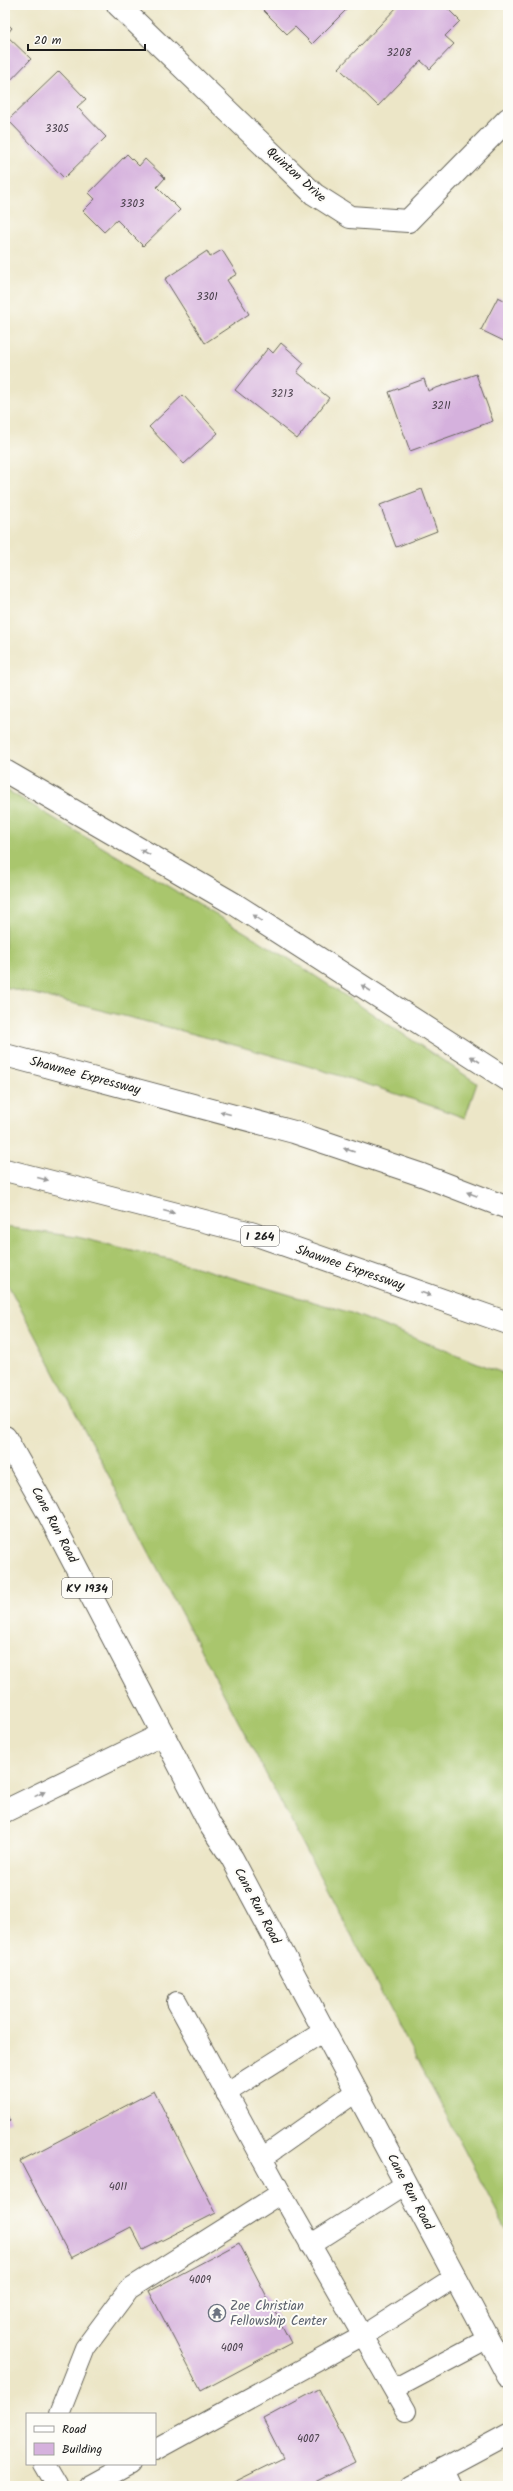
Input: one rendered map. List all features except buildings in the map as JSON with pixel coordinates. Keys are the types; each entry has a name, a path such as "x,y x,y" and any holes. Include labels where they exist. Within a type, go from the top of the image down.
{"main road":[{"name":"Quinton Drive","path":"118,5 314,194 350,217 408,221 508,119"},
{"path":"5,771 236,905 508,1080"},
{"name":"Shawnee Expressway","path":"5,1055 294,1132 422,1175 508,1208"},
{"name":"Shawnee Expressway","path":"5,1170 251,1233 508,1323"},
{"name":"Cane Run Road","path":"5,1437 48,1513 210,1825 232,1858 455,2277 497,2351 508,2376"},
{"path":"5,1811 163,1734"}],"lane":[{"path":"177,2002 310,2245 406,2411"},
{"path":"226,2093 324,2031"},
{"path":"262,2158 357,2092"},
{"path":"310,2245 406,2184"},
{"path":"59,2413 85,2348 129,2289 281,2193"},
{"path":"156,2449 363,2336 455,2277"},
{"path":"394,2389 497,2351"},
{"path":"411,2486 447,2478 508,2434"},
{"path":"45,2465 57,2486"},
{"path":"90,2486 128,2465"}],"green space":[{"path":"5,789 288,958 477,1083 465,1118 409,1098 295,1062 121,1015 5,987"},
{"path":"5,1227 77,1237 169,1259 351,1313 508,1375 508,2233 5,1279"}],"place":[{"name":"Zoe Christian Fellowship Center","path":"217,2313"}]}
